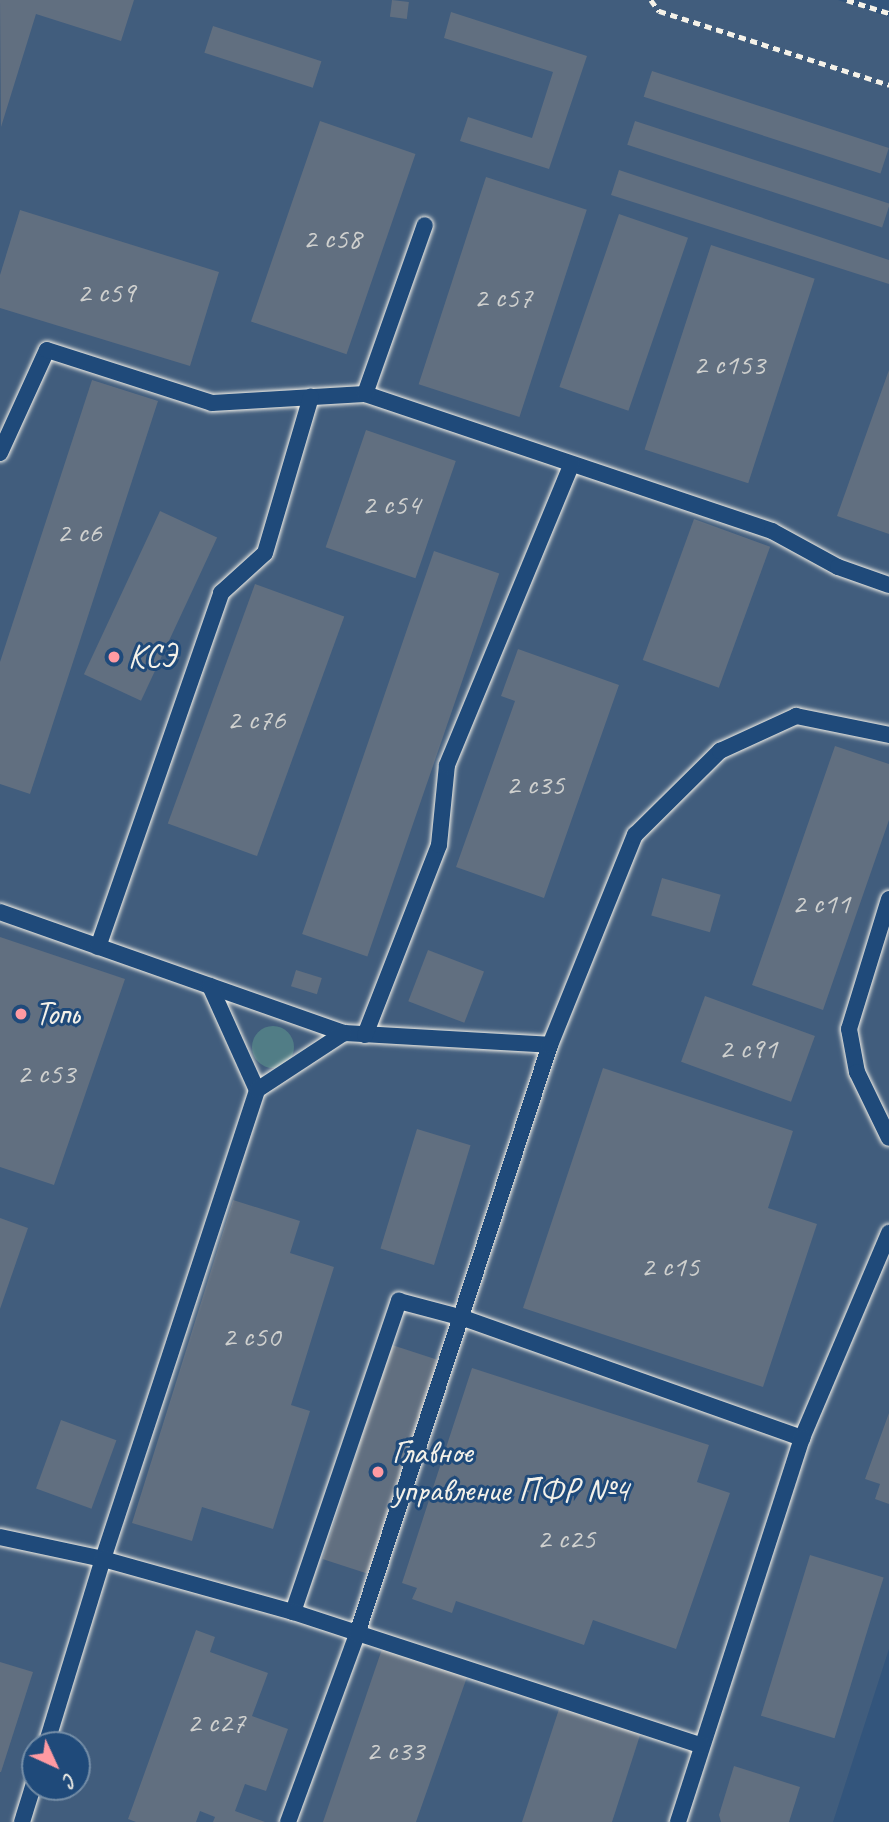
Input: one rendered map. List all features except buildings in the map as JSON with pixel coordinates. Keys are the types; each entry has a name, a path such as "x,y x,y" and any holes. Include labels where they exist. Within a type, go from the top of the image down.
{"lane":[{"path":"365,394 425,225"},
{"path":"0,453 47,350 212,403 365,394 772,531 838,567 889,585"},
{"path":"98,947 221,593 265,553 311,397"},
{"path":"365,1035 439,845 447,765 571,465"},
{"path":"288,1822 356,1634 463,1318 551,1045 635,835 720,751 796,716 889,735"},
{"path":"889,899 849,1029 857,1072 889,1138"},
{"path":"0,912 344,1033 551,1045"},
{"path":"210,986 257,1090"},
{"path":"50,1731 103,1559 257,1090 344,1033"},
{"path":"678,1822 802,1438 889,1233"},
{"path":"293,1612 399,1301 463,1318 802,1438"},
{"path":"0,1537 103,1559 293,1612 702,1746"},
{"path":"22,1822 28,1801"}],"path":[{"path":"651,0 659,11 889,85"},
{"path":"847,0 889,13"}],"shaded area":[{"path":"0,0 838,0 889,17 889,1649 833,1822 0,1822"}],"green space":[{"path":"273,1026 288,1032 294,1047 288,1062 273,1068 258,1062 252,1047 258,1032"}],"place":[{"name":"КСЭ","path":"114,657"},
{"name":"Топь","path":"21,1014"},
{"name":"Главное управление ПФР №4","path":"378,1472"}]}
